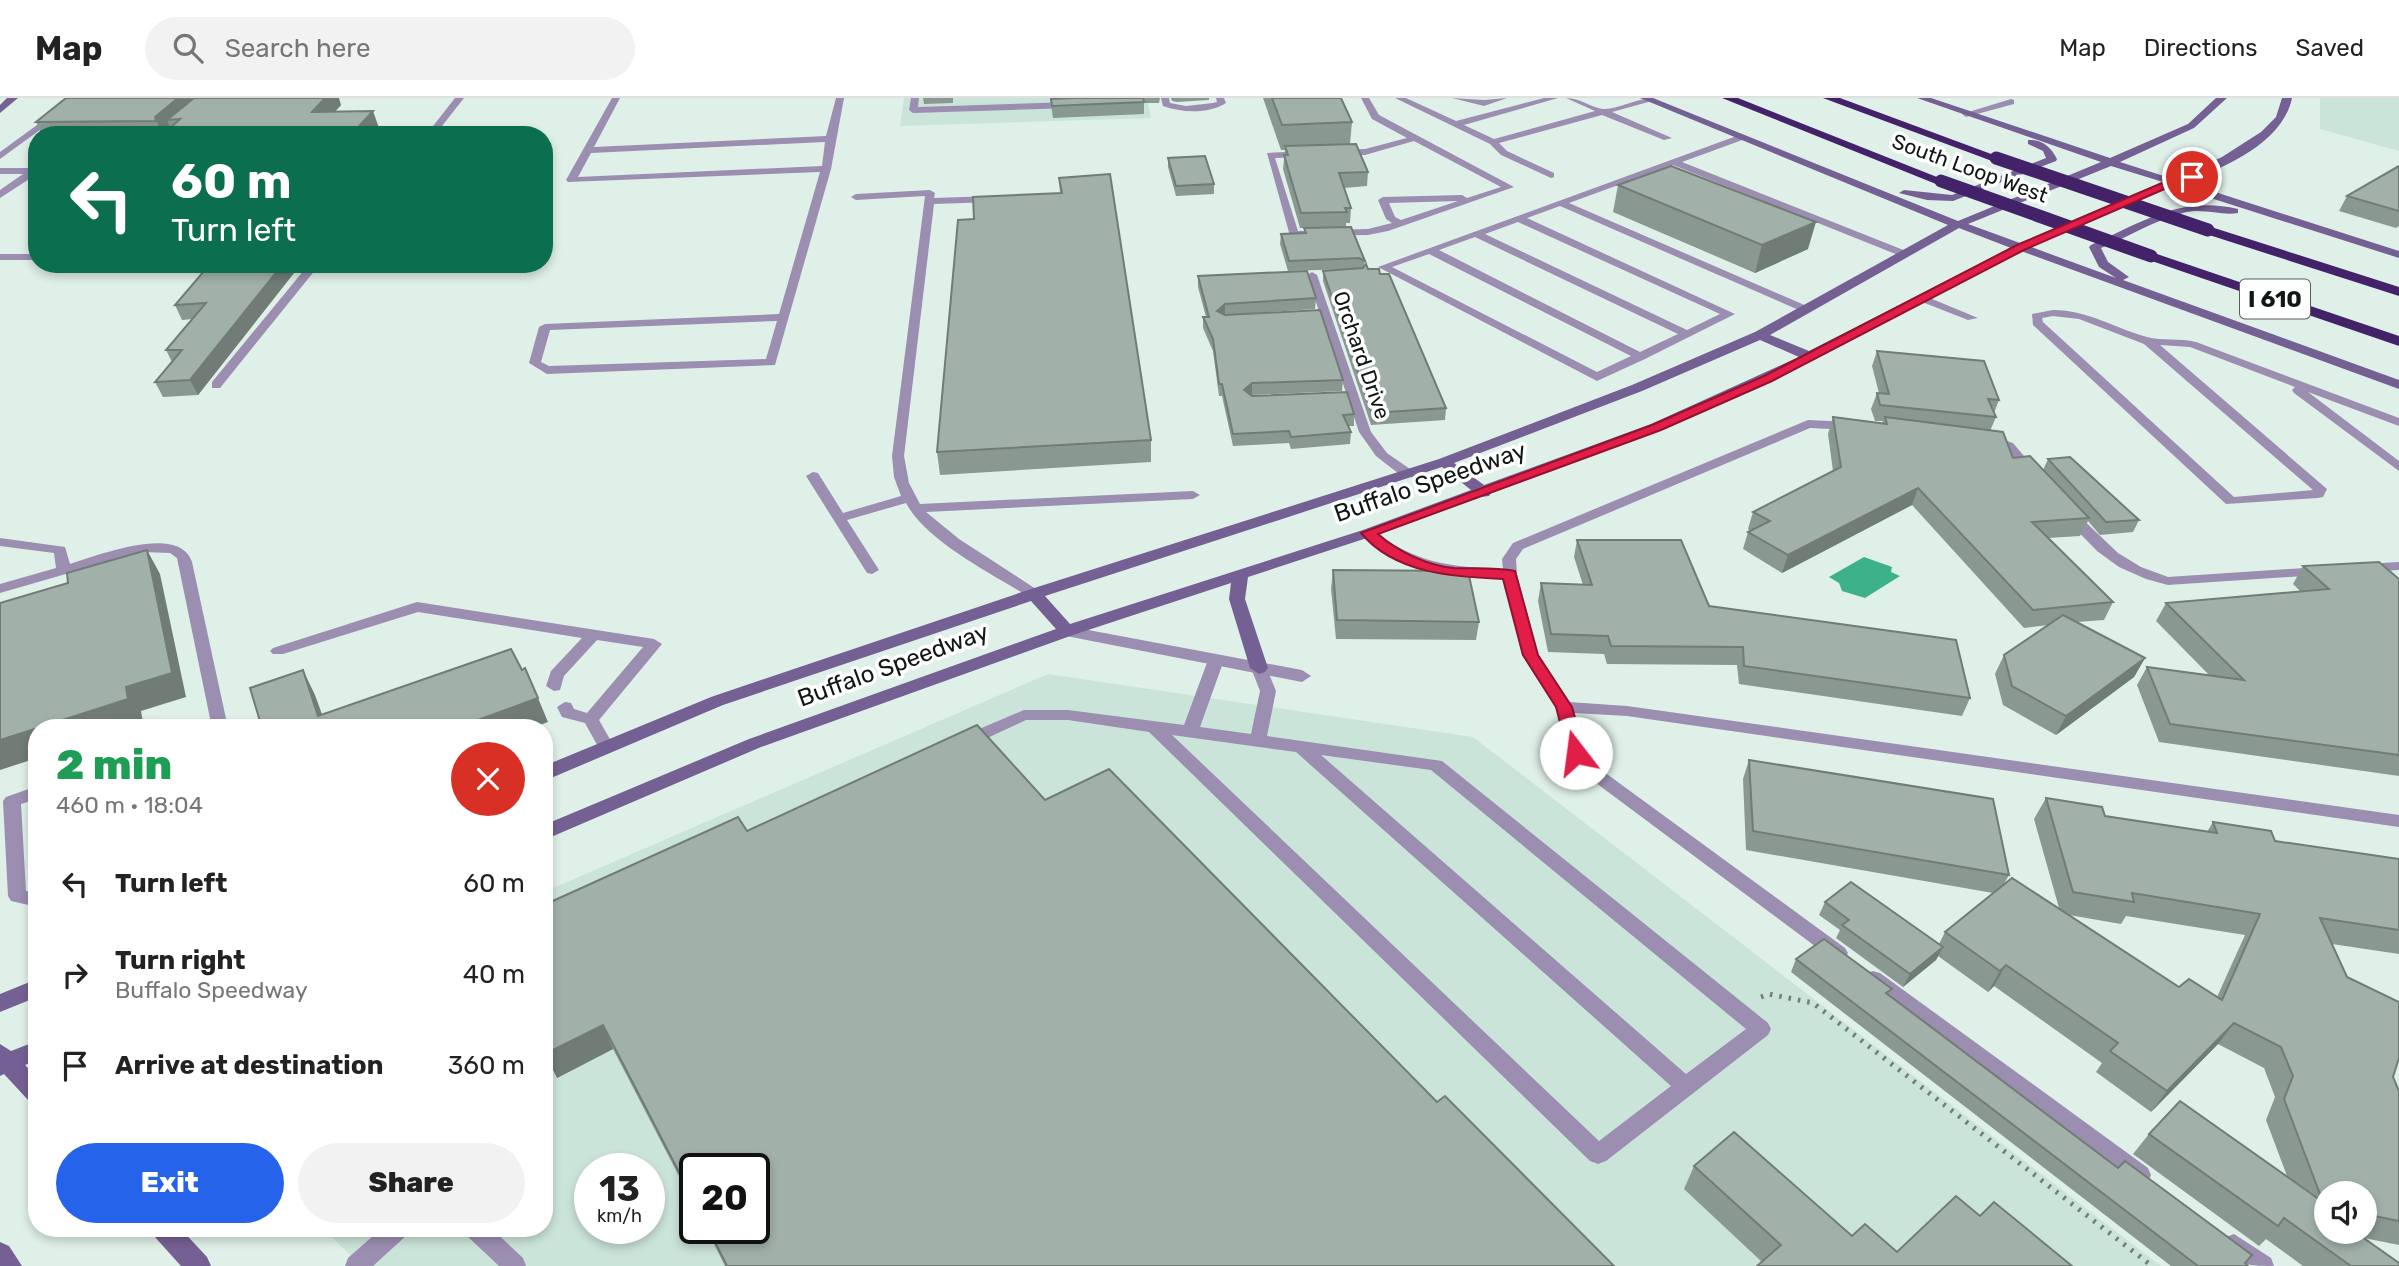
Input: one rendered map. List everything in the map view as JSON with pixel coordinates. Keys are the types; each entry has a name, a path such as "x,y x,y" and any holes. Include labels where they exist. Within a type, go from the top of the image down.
{"highway":[{"name":"South Loop West","path":"1728,98 1941,181 2399,341"},
{"name":"South Loop West","path":"1829,98 1996,158 2399,292"}],"main road":[{"path":"0,110 13,98"},
{"path":"1922,98 2399,255"},
{"name":"Buffalo Speedway","path":"553,770 717,701 1034,594 1444,462 1637,388 1760,335 1957,223 2111,162 2191,126 2222,98"},
{"name":"Buffalo Speedway","path":"553,829 755,743 1067,631 1484,493 1656,427 1811,357 2021,247 2173,182 2192,177 2273,128 2284,112 2287,98"},
{"path":"1647,99 1957,223 2399,385"},
{"path":"1867,185 1927,197 1953,198 2052,159 2047,149 1989,122"},
{"path":"2150,295 2103,264 2095,247 2182,209 2213,208 2283,218"},
{"path":"1760,335 1811,357"},
{"path":"1444,462 1484,493"},
{"path":"1240,575 1237,599 1259,668"},
{"path":"1034,594 1067,631"},
{"path":"0,1003 28,992"},
{"path":"28,1053 3,1061 28,1085"},
{"path":"171,1237 198,1266"},
{"path":"0,1254 9,1266"}],"street":[{"name":"Orchard Drive","path":"1381,453 1408,474"},
{"path":"1067,631 1302,676"}],"lane":[{"path":"41,126 80,98"},
{"path":"437,126 460,98"},
{"path":"616,98 571,180 826,169"},
{"path":"784,317 545,327 535,363 547,370 771,362 784,317 826,169 840,98"},
{"path":"915,98 913,110 1089,105"},
{"path":"1165,98 1166,104 1174,108 1215,106 1222,103 1220,98"},
{"path":"1311,154 1270,155 1294,234 1368,232 1400,224 1509,187 1375,117 1365,98"},
{"path":"1399,98 1493,142 1504,153 1551,175"},
{"path":"1455,100 1484,103 1503,98"},
{"path":"1457,124 1554,98"},
{"path":"1570,98 1667,138"},
{"path":"1493,142 1647,99"},
{"path":"1966,114 2011,102"},
{"path":"1426,109 1437,106"},
{"path":"0,156 28,136"},
{"path":"1518,218 1729,314 1597,377 1383,267 1475,233 1742,137"},
{"path":"1324,153 1365,152 1416,138"},
{"path":"588,149 830,139"},
{"path":"1674,162 1902,253"},
{"path":"0,171 28,171"},
{"path":"0,195 28,176"},
{"path":"856,197 930,194 898,456 901,482 913,503 942,533 1034,594"},
{"path":"1400,224 1391,219 1383,200 1459,197 1467,201"},
{"path":"929,201 1011,198"},
{"path":"1560,203 1805,309"},
{"path":"1475,233 1687,334"},
{"path":"1430,250 1641,357"},
{"path":"0,257 28,257"},
{"path":"216,386 308,273"},
{"name":"Orchard Drive","path":"1313,275 1319,314 1347,398 1371,444 1381,453"},
{"path":"1921,298 1972,318"},
{"path":"2149,342 2320,489 2318,494 2231,501 2037,323 2036,316 2075,313 2092,317 2149,342 2192,344 2399,422"},
{"path":"2284,379 2399,467"},
{"path":"1860,426 1808,424 1518,546 1509,559 1510,575 1530,655 1564,707 1576,753 1594,773 2151,1183"},
{"path":"1977,438 2008,446 2040,484"},
{"path":"813,476 872,570"},
{"path":"839,518 913,503 1193,495"},
{"path":"2057,502 2116,562 2145,576 2168,581 2399,566"},
{"path":"1368,533 1391,551 1424,565 1450,572 1510,575"},
{"path":"0,542 60,550 64,570"},
{"path":"0,589 141,548 173,549 183,556 218,719"},
{"path":"278,651 417,607 654,644 592,719"},
{"path":"554,685 557,676 593,635"},
{"path":"1191,731 1216,660"},
{"path":"1258,741 1268,691 1259,668"},
{"path":"565,707 568,713 592,719 607,748"},
{"path":"1564,707 1627,711 2399,821"},
{"path":"951,748 1024,715 1068,715 1153,726 1191,731 1436,765 1762,1029 1598,1154 1153,726"},
{"path":"1300,746 1686,1087"},
{"path":"28,795 12,801 17,896 28,898"},
{"path":"2218,1233 2263,1266"},
{"path":"356,1266 389,1237"},
{"path":"484,1237 515,1266"}],"path":[{"path":"1733,1005 1769,995 1813,1003 2152,1266"}],"shaded area":[{"path":"904,98 1147,98 1151,118 900,126"},
{"path":"2320,98 2399,98 2399,151 2320,129"},
{"path":"1864,557 1892,567 1891,572 1900,576 1865,598 1842,591 1839,583 1829,577"},
{"path":"1048,674 1473,737 2161,1266 362,1266 331,1237 553,1237 553,888"}],"building":[{"path":"66,98 178,98 155,117 156,121 36,122"},
{"path":"194,98 325,98 312,112 373,111 359,126 172,126 180,119 167,120"},
{"path":"1143,98 1144,102 1052,106 1051,99"},
{"path":"1272,98 1341,98 1352,122 1282,125"},
{"path":"1356,144 1368,172 1339,173 1351,208 1345,208 1347,212 1301,213 1284,155 1288,155 1285,146"},
{"path":"1205,156 1214,184 1176,186 1168,158"},
{"path":"1671,166 1816,222 1762,245 1618,185"},
{"path":"2399,166 2399,211 2347,196"},
{"path":"1110,174 1151,440 937,452 958,220 974,219 973,197 1062,193 1059,178"},
{"path":"1351,227 1365,261 1359,258 1289,261 1281,234 1306,233 1304,228"},
{"path":"1366,264 1368,269 1379,269 1380,274 1389,274 1446,408 1372,413 1323,271 1363,268"},
{"path":"1307,271 1316,298 1225,304 1217,311 1225,315 1320,310 1343,380 1252,383 1244,390 1252,396 1347,392 1354,414 1343,415 1351,432 1291,437 1289,431 1233,434 1222,384 1219,384 1213,339 1203,317 1209,317 1198,276"},
{"path":"202,273 276,273 190,380 155,382 182,350 166,350 206,303 175,305"},
{"path":"1877,351 1984,361 1999,400 1988,399 1996,417 1880,405 1877,393 1889,394"},
{"path":"1833,417 1887,424 1885,417 2003,432 2013,458 2030,456 2089,518 2032,522 2113,602 2033,610 1918,488 1788,555 1748,532 1770,521 1753,512 1841,467"},
{"path":"2070,457 2139,520 2106,522 2048,459"},
{"path":"1577,540 1681,540 1709,606 1956,640 1970,698 1744,666 1743,647 1611,646 1608,636 1551,634 1541,583 1592,585"},
{"path":"147,550 172,673 126,687 128,699 66,719 28,719 28,731 0,740 0,603 68,583 67,573"},
{"path":"2379,562 2399,579 2399,755 2170,724 2147,667 2244,680 2166,603 2329,589 2303,566"},
{"path":"1333,570 1468,571 1479,622 1337,620"},
{"path":"2063,615 2145,658 2066,716 2012,686 2004,655"},
{"path":"511,649 522,670 525,668 538,698 481,719 259,719 250,688 303,670 318,716"},
{"path":"977,725 1045,800 1109,769 1437,1102 1445,1096 1614,1266 727,1266 716,1244 770,1244 770,1153 679,1153 679,1172 603,1025 553,1050 553,901 738,817 747,831"},
{"path":"1749,760 1993,799 2009,875 1753,831"},
{"path":"2046,798 2102,807 2105,816 2217,833 2213,822 2271,831 2275,841 2399,859 2399,930 2320,918 2347,977 2399,1002 2399,1058 2393,1077 2399,1091 2399,1221 2377,1217 2377,1181 2315,1181 2284,1099 2293,1076 2281,1047 2234,1023 2167,1091 2110,1051 2118,1043 2006,965 2000,971 1945,932 2012,878 2179,987 2189,979 2222,1000 2260,914 2132,893 2134,902 2073,892"},
{"path":"1851,882 1943,947 1910,974 1842,925 1849,920 1825,902"},
{"path":"1824,939 1892,989 1886,993 2118,1168 2125,1161 2252,1255 2245,1263 2248,1266 2198,1266 1796,959"},
{"path":"2180,1101 2314,1196 2314,1239 2284,1218 2278,1226 2149,1134"},
{"path":"1734,1132 1852,1236 1865,1224 1897,1252 1956,1196 1980,1216 1994,1202 2072,1266 1757,1266 1781,1245 1694,1166"},
{"path":"2320,1244 2372,1244 2399,1263 2399,1266 2351,1266"}],"route":[{"path":"1576,753 1564,707 1530,655 1510,575 1450,572 1424,565 1398,555 1368,533 1484,493 1656,427 1811,357 2021,247 2173,182 2192,177"}]}
